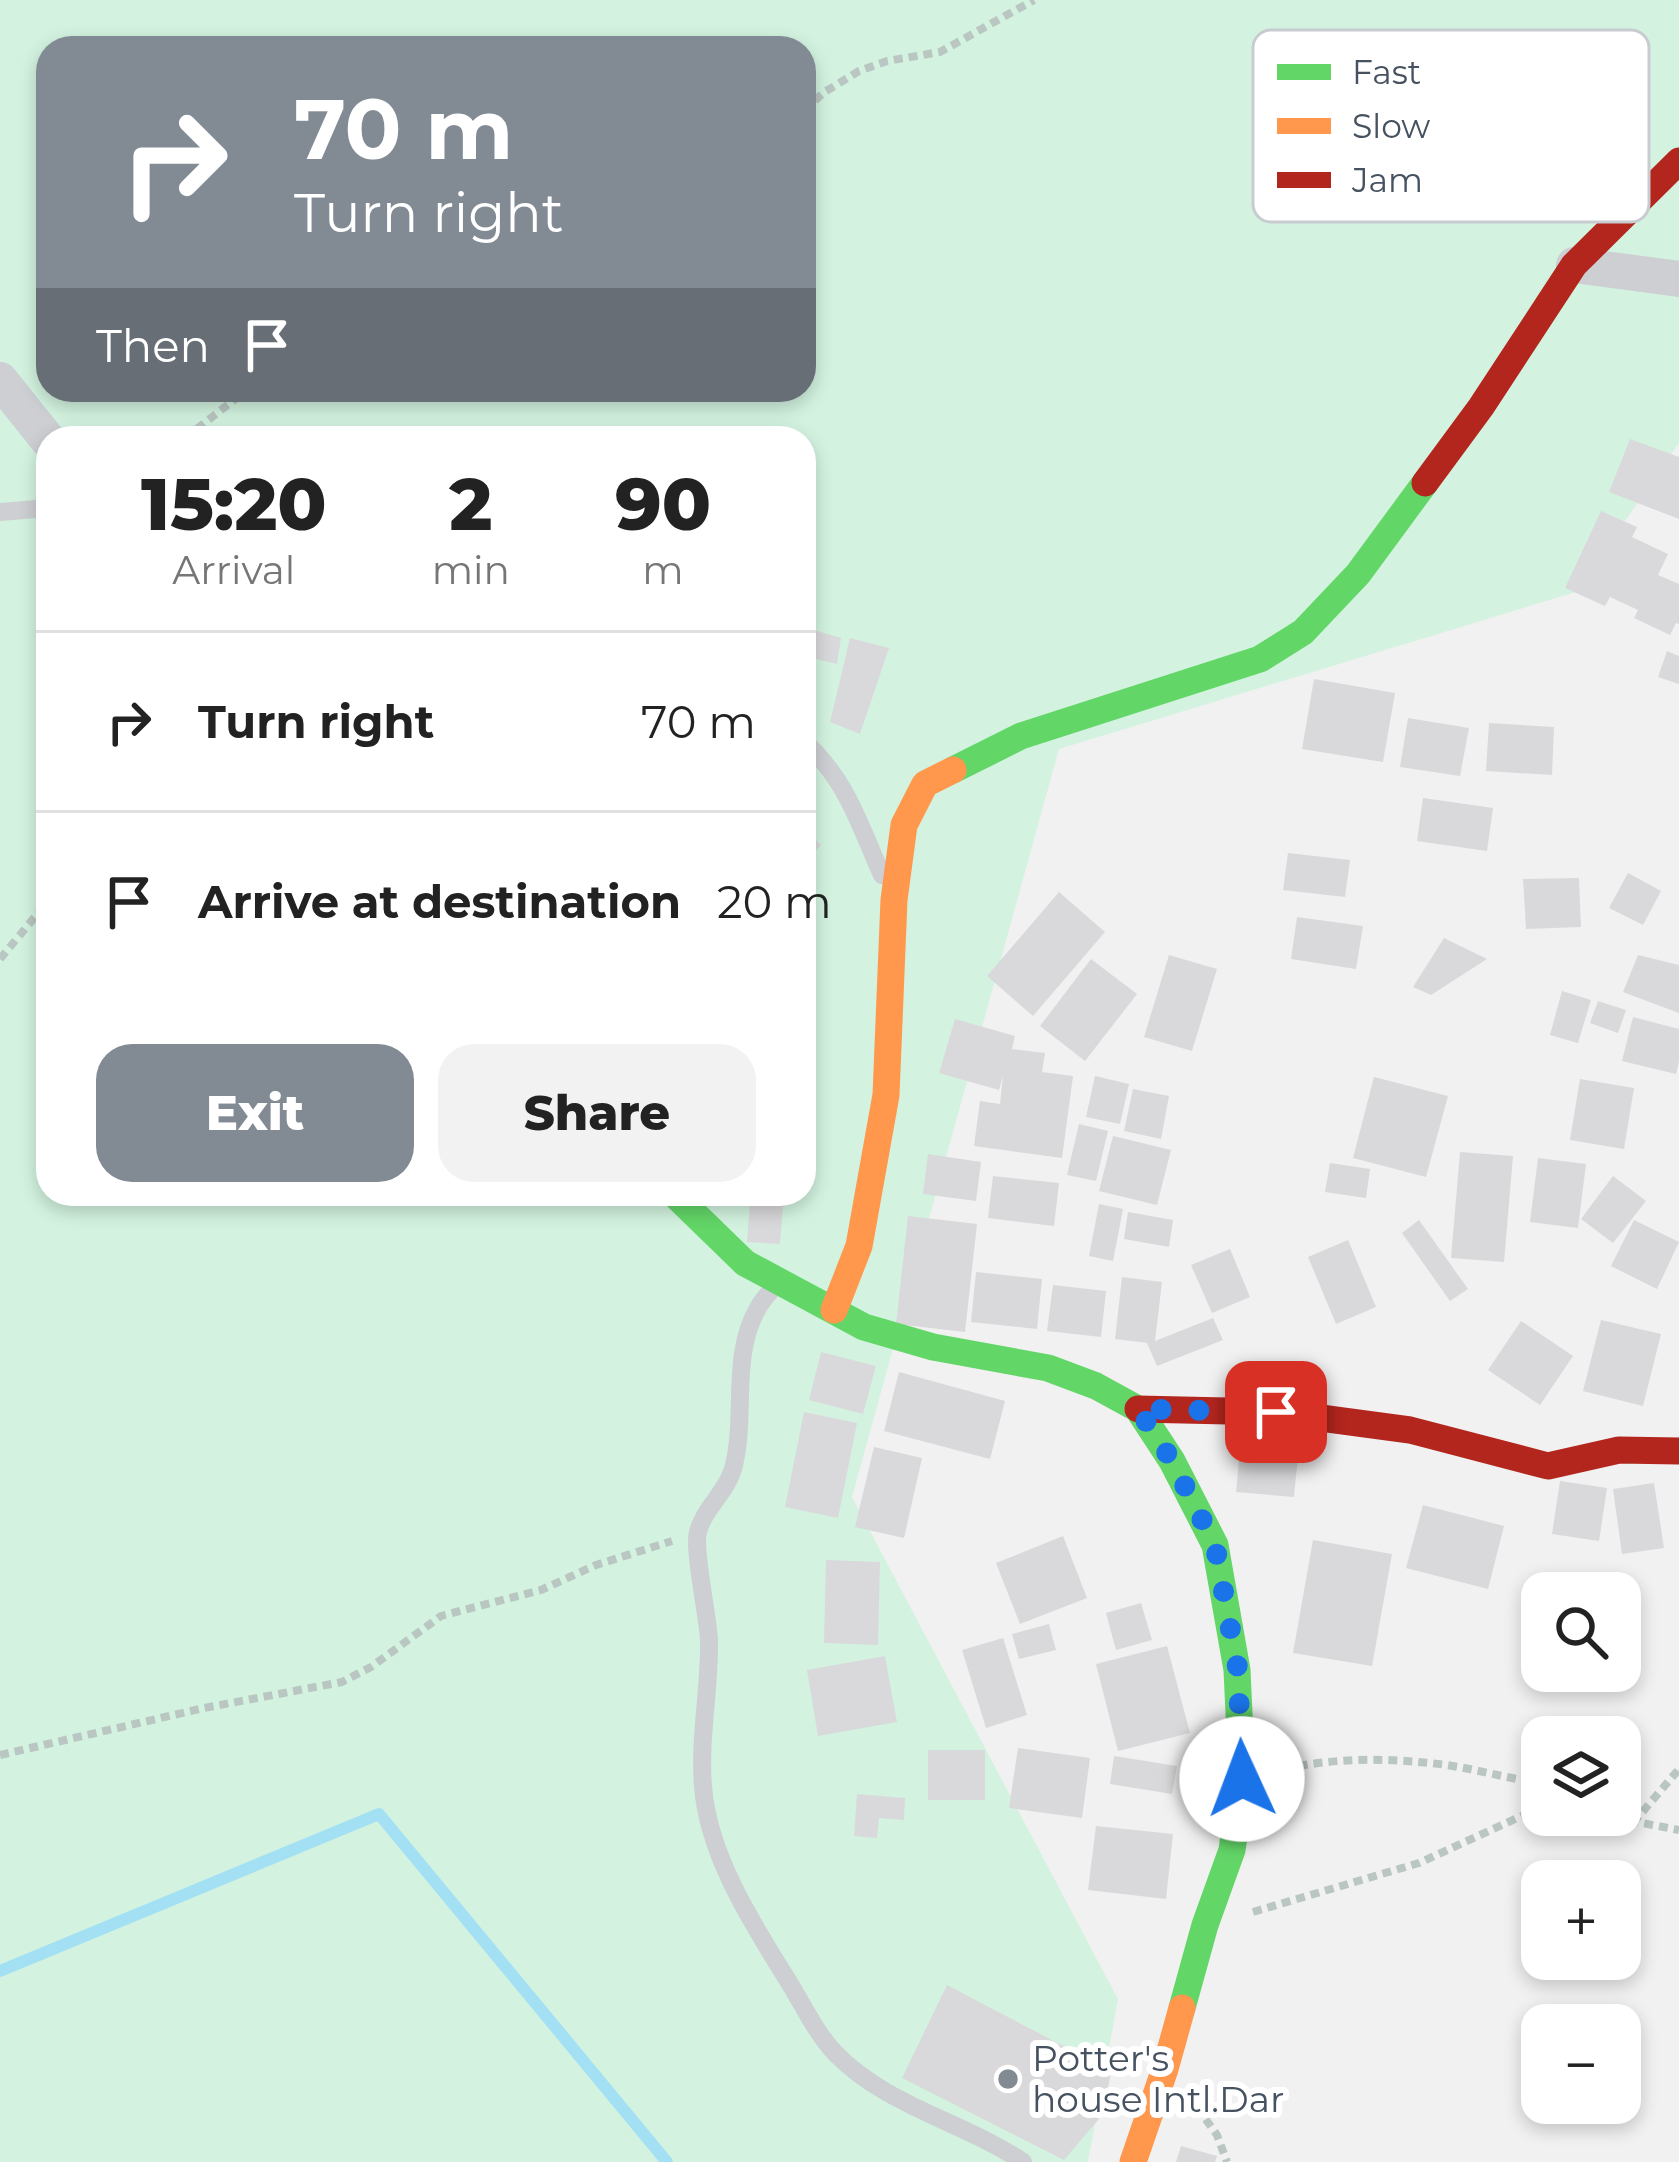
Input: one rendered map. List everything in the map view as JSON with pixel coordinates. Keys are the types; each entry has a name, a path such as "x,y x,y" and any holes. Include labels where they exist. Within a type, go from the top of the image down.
{"street":[{"path":"1649,191 1679,161"},
{"path":"834,1310 859,1246 886,1095 894,900 904,825 925,784 1021,736 1260,659 1303,632 1358,574 1481,407 1574,265 1617,222"},
{"path":"1574,265 1679,279"},
{"path":"0,380 37,426"},
{"path":"686,1206 745,1263 865,1328 933,1347 1048,1368 1138,1409 1276,1412 1411,1430 1548,1466 1619,1450 1679,1451"},
{"path":"1133,2162 1232,1850 1242,1779 1238,1670 1215,1545 1172,1461 1138,1409"}],"lane":[{"path":"0,512 36,509"},
{"path":"816,752 850,797 894,900"},
{"path":"778,1281 757,1309 746,1340 729,1482 696,1535 709,1639 702,1745 708,1818 737,1897 834,2052 867,2079 938,2119 995,2143 1023,2162"}],"path":[{"path":"816,100 860,71 940,52 1034,0"},
{"path":"200,426 232,402"},
{"path":"0,959 36,916"},
{"path":"0,1755 343,1682 442,1616 541,1590 596,1565 696,1535"},
{"path":"1242,1779 1317,1762 1375,1760 1451,1766 1521,1779"},
{"path":"1641,1814 1679,1769"},
{"path":"1205,1924 1419,1863 1521,1816"},
{"path":"1641,1824 1679,1830"}],"green space":[{"path":"0,0 1679,0 1679,443 1576,592 1059,749 852,1497 1118,1999 1088,2162 0,2162"}],"building":[{"path":"1630,439 1679,457 1679,519 1609,492"},
{"path":"1601,511 1637,527 1632,537 1668,554 1658,575 1679,584 1679,624 1670,635 1634,618 1638,610 1610,597 1605,606 1565,588"},
{"path":"816,631 841,638 837,664 816,659"},
{"path":"850,638 889,648 860,734 830,722"},
{"path":"1667,651 1679,656 1679,684 1658,677"},
{"path":"1314,679 1395,693 1383,762 1302,749"},
{"path":"1408,718 1469,728 1460,776 1400,767"},
{"path":"1489,723 1554,727 1552,775 1486,771"},
{"path":"1423,798 1493,808 1487,851 1417,841"},
{"path":"1288,853 1350,860 1345,897 1283,890"},
{"path":"1628,873 1661,891 1643,925 1609,908"},
{"path":"1579,878 1581,927 1526,929 1523,879"},
{"path":"1059,892 1105,932 1033,1016 987,976"},
{"path":"1297,917 1363,926 1356,969 1291,959"},
{"path":"1444,938 1487,959 1431,995 1413,987"},
{"path":"1169,955 1217,969 1192,1051 1144,1037"},
{"path":"1638,955 1679,965 1679,1013 1623,992"},
{"path":"1091,959 1137,994 1085,1061 1040,1026"},
{"path":"1562,991 1591,1000 1578,1043 1550,1035"},
{"path":"1598,1001 1626,1010 1618,1033 1590,1023"},
{"path":"1633,1017 1679,1029 1676,1074 1622,1061"},
{"path":"955,1019 1015,1036 1012,1049 1045,1053 1042,1072 1073,1076 1062,1158 974,1146 980,1101 1000,1104 1003,1076 999,1090 939,1073"},
{"path":"1095,1076 1129,1084 1120,1124 1086,1117"},
{"path":"1374,1077 1448,1096 1426,1177 1353,1158"},
{"path":"1580,1079 1634,1088 1624,1149 1570,1140"},
{"path":"1133,1089 1169,1096 1161,1139 1124,1131"},
{"path":"1079,1124 1108,1131 1096,1181 1067,1175"},
{"path":"1113,1136 1171,1150 1157,1205 1099,1191"},
{"path":"1460,1152 1513,1156 1504,1262 1451,1258"},
{"path":"928,1154 981,1162 976,1201 923,1194"},
{"path":"1538,1158 1586,1164 1578,1228 1530,1222"},
{"path":"1330,1163 1370,1169 1366,1198 1325,1192"},
{"path":"993,1176 1059,1183 1054,1226 988,1218"},
{"path":"1613,1176 1646,1201 1613,1243 1581,1219"},
{"path":"1099,1204 1123,1209 1113,1261 1089,1256"},
{"path":"750,1206 783,1206 780,1244 747,1242"},
{"path":"1128,1212 1173,1220 1169,1247 1124,1239"},
{"path":"908,1216 977,1224 965,1332 896,1324"},
{"path":"1419,1220 1468,1289 1450,1301 1402,1233"},
{"path":"1634,1220 1679,1242 1657,1289 1611,1266"},
{"path":"1348,1240 1376,1307 1336,1324 1308,1257"},
{"path":"1230,1249 1250,1297 1212,1313 1191,1265"},
{"path":"976,1272 1042,1279 1037,1329 971,1322"},
{"path":"1122,1277 1162,1282 1155,1341 1213,1318 1223,1340 1157,1366 1147,1343 1115,1339"},
{"path":"1053,1285 1106,1291 1101,1337 1047,1331"},
{"path":"1601,1320 1661,1334 1643,1406 1583,1391"},
{"path":"1521,1321 1573,1356 1540,1405 1488,1370"},
{"path":"821,1352 876,1366 863,1414 809,1400"},
{"path":"899,1372 1005,1401 990,1459 884,1431"},
{"path":"804,1412 857,1423 838,1518 785,1507"},
{"path":"1241,1439 1299,1445 1294,1497 1236,1492"},
{"path":"874,1447 922,1458 904,1538 855,1527"},
{"path":"1560,1481 1607,1488 1599,1541 1552,1534"},
{"path":"1654,1483 1664,1548 1622,1554 1613,1489"},
{"path":"1423,1505 1504,1526 1488,1589 1406,1568"},
{"path":"1063,1536 1087,1598 1020,1624 996,1563"},
{"path":"1313,1540 1392,1554 1372,1666 1293,1653"},
{"path":"826,1560 880,1562 878,1645 824,1643"},
{"path":"1141,1603 1152,1640 1116,1650 1106,1613"},
{"path":"1049,1624 1056,1650 1019,1659 1012,1634"},
{"path":"1003,1638 1027,1715 986,1728 962,1650"},
{"path":"1167,1646 1190,1733 1118,1751 1096,1664"},
{"path":"885,1656 897,1722 818,1736 807,1670"},
{"path":"1018,1748 1090,1758 1082,1818 1009,1808"},
{"path":"928,1750 985,1750 985,1800 928,1800"},
{"path":"1114,1756 1177,1766 1172,1794 1110,1784"},
{"path":"857,1794 905,1798 904,1820 879,1818 877,1838 854,1836"},
{"path":"1096,1826 1173,1834 1166,1899 1088,1890"},
{"name":"Potter's house Intl.Dar","path":"947,1985 1111,2071 1104,2113 1064,2160 902,2078"},
{"path":"1181,2146 1217,2156 1215,2162 1176,2162"}],"waterway":[{"path":"0,1971 379,1814 667,2162"}],"traffic: fast":[{"path":"953,770 1021,736 1260,659 1303,632 1358,574 1425,483"},
{"path":"686,1206 745,1263 864,1327 933,1347 1048,1368 1096,1386 1138,1409 1172,1461 1215,1545 1237,1670 1242,1779 1232,1850 1182,2008"}],"traffic: slow":[{"path":"834,1310 859,1246 886,1095 894,900 904,825 925,784 953,770"},
{"path":"1133,2162 1182,2008"}],"traffic: jam":[{"path":"1649,191 1679,161"},
{"path":"1425,483 1574,265 1617,222"},
{"path":"1138,1409 1276,1412 1410,1430 1548,1466 1619,1450 1679,1451"}],"place":[{"name":"Potter's house Intl.Dar","path":"1008,2079"}],"route":[{"path":"1242,1779 1238,1670 1215,1545 1172,1461 1138,1409 1276,1412"}]}
